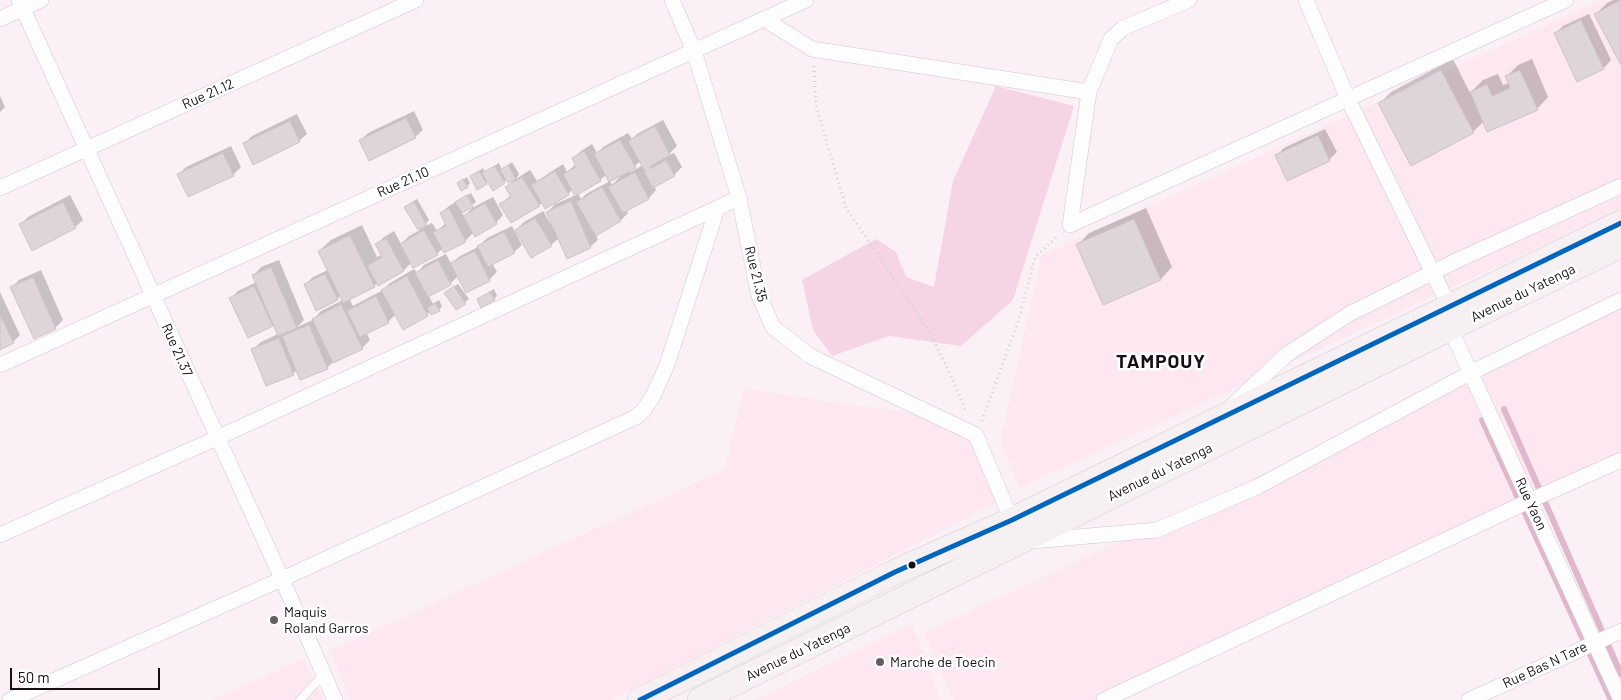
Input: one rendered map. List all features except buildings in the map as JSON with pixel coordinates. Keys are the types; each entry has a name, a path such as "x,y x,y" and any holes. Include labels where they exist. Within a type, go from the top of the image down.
{"main road":[{"name":"Avenue du Yatenga","path":"640,700 895,572 1016,531 1449,317 1621,223"},
{"name":"Avenue du Yatenga","path":"700,700 1016,531 1216,420 1449,317 1621,245"}],"street":[{"path":"0,19 21,4 42,0"},
{"name":"Rue 21.12","path":"0,188 416,0"},
{"name":"Rue 21.35","path":"672,0 694,51 739,198 759,296 774,327 810,356 976,435"},
{"name":"Rue 21.10","path":"0,365 806,0"},
{"path":"1070,224 1088,92 1111,39 1123,28 1189,0"},
{"name":"Rue Yaon","path":"1306,0 1348,99 1433,272 1470,373 1621,700"},
{"path":"1070,224 1566,0"},
{"name":"Rue 21.37","path":"21,4 335,700"},
{"path":"764,19 812,48 1088,92"},
{"path":"1216,420 1286,355 1349,314 1433,272 1621,186"},
{"path":"0,535 217,438 739,198"},
{"path":"10,700 282,579 636,417 643,411 653,396 667,365 717,209"},
{"path":"976,435 1016,531 1156,530 1257,487 1470,373 1621,300"},
{"path":"1104,700 1529,500 1621,460"},
{"name":"Rue Bas N Tare","path":"1469,700 1621,631"}],"lane":[{"path":"300,700 324,674"}],"path":[{"path":"812,48 816,105 846,208 928,329 953,380 976,435"},
{"path":"976,435 1018,322 1034,256 1070,224"}],"shaded area":[{"path":"1602,0 1621,0 1621,209 1020,488 1000,442 1042,255"},
{"path":"996,86 1074,106 1013,300 961,346 889,336 832,356 813,330 802,280 876,239 896,252 906,277 934,287 953,181"},
{"path":"1621,306 1621,462 1102,700 954,700 924,633"},
{"path":"744,388 843,404 926,414 972,439 996,503 611,700 351,700 330,651 725,469"},
{"name":"Marche de Toecin","path":"911,624 941,700 755,700"},
{"path":"304,658 324,700 212,700"}],"waterway":[{"path":"1504,409 1621,674"},
{"path":"1482,420 1611,700"}],"transit line":[{"path":"640,700 895,572 1012,520 1621,223"}],"place":[{"name":"Maquis Roland Garros","path":"274,620"},
{"name":"Marche de Toecin","path":"880,662"}],"district":[{"name":"TAMPOUY","path":"1161,362"}]}
